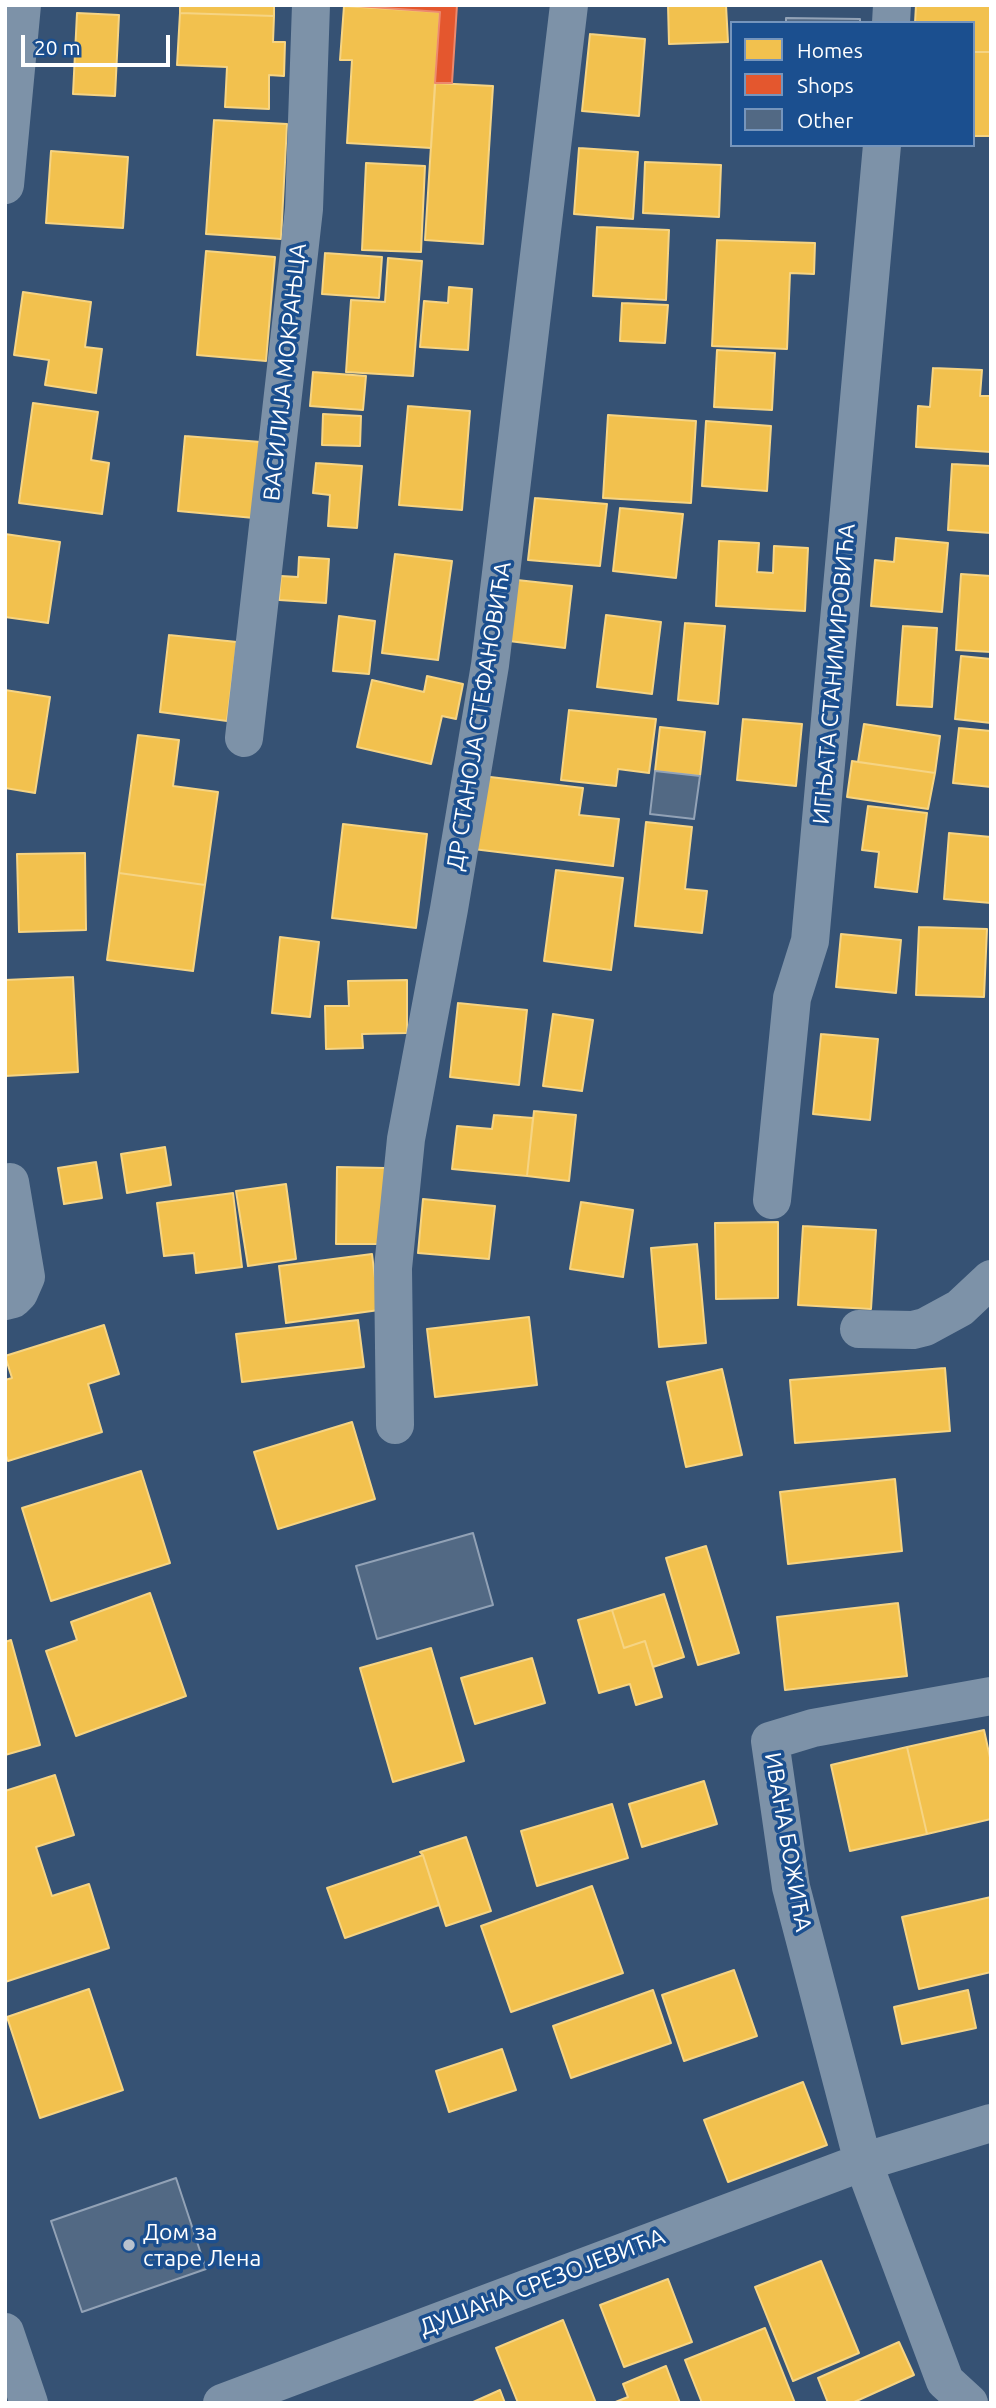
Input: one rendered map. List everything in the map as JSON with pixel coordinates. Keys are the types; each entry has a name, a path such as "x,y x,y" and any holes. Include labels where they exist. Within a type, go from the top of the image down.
{"street":[{"path":"5,185 22,5"},
{"name":"ВАСИЛИЈА МОКРАЊЦА","path":"244,738 304,209 311,5"},
{"name":"ДР СТАНОЈА СТЕФАНОВИЋА","path":"395,1425 393,1268 406,1139 449,909 490,665 569,5"},
{"name":"ИГЊАТА СТАНИМИРОВИЋА","path":"772,1200 792,998 810,941 882,147"},
{"path":"5,1301 13,1299 19,1293 26,1277 10,1182"},
{"path":"859,1329 925,1327 960,1308 991,1279"},
{"name":"ИВАНА БОЖИЋА","path":"969,2403 945,2381 863,2162 791,1887 770,1741 813,1727 991,1696"},
{"path":"863,2162 991,2123"},
{"name":"ДУШАНА СРЕЗОЈЕВИЋА","path":"222,2403 863,2162"},
{"path":"5,2332 29,2403"},
{"path":"976,2403 991,2388"}],"building: Homes":[{"path":"180,5 274,5 274,16 180,13"},
{"path":"668,5 726,5 728,42 669,44"},
{"path":"916,5 991,5 991,52 975,52 975,21 915,21"},
{"path":"344,6 440,12 431,148 347,143 352,60 340,60"},
{"path":"77,13 119,15 115,96 73,94"},
{"path":"180,13 274,16 273,42 285,42 284,76 269,75 269,109 225,107 227,67 177,65"},
{"path":"590,34 645,39 639,116 582,111"},
{"path":"975,52 991,52 991,136 975,136"},
{"path":"435,83 493,86 483,244 425,240"},
{"path":"214,120 287,124 281,239 206,234"},
{"path":"579,148 638,152 633,219 574,214"},
{"path":"51,151 128,157 123,228 46,223"},
{"path":"645,162 721,165 719,217 643,213"},
{"path":"366,163 425,166 421,252 362,250"},
{"path":"597,227 669,230 666,300 593,296"},
{"path":"717,240 815,243 814,274 790,273 787,349 712,346"},
{"path":"206,251 275,257 266,361 197,355"},
{"path":"325,253 382,257 379,298 322,294"},
{"path":"388,258 422,261 413,376 346,372 351,300 385,302"},
{"path":"449,287 472,289 468,350 420,347 424,301 448,303"},
{"path":"23,292 91,302 85,347 102,349 96,393 45,385 49,360 14,355"},
{"path":"622,303 668,305 665,343 620,341"},
{"path":"717,350 775,353 772,410 714,407"},
{"path":"933,368 982,370 980,396 991,396 991,452 916,447 918,406 930,407"},
{"path":"313,372 366,376 363,410 310,406"},
{"path":"33,403 98,412 91,460 109,463 102,514 19,503"},
{"path":"408,406 470,411 462,510 399,505"},
{"path":"323,414 361,416 360,446 322,445"},
{"path":"608,415 696,421 691,503 603,498"},
{"path":"706,421 771,426 767,491 702,486"},
{"path":"185,436 261,442 254,518 178,511"},
{"path":"316,463 362,466 357,528 328,526 330,495 313,493"},
{"path":"952,464 991,466 991,533 948,530"},
{"path":"535,498 607,504 600,566 528,560"},
{"path":"620,508 683,514 676,578 613,571"},
{"path":"5,534 60,542 48,623 5,617"},
{"path":"896,538 948,543 942,612 871,606 875,560 894,562"},
{"path":"719,541 759,543 757,572 773,573 774,546 808,548 805,611 716,606"},
{"path":"395,554 452,561 438,660 382,653"},
{"path":"299,557 329,559 326,603 279,600 281,576 298,577"},
{"path":"961,574 991,576 991,652 956,650"},
{"path":"517,580 572,586 565,648 509,641"},
{"path":"606,615 661,622 652,694 597,687"},
{"path":"339,616 375,621 369,674 333,671"},
{"path":"685,623 725,626 718,704 678,700"},
{"path":"903,626 937,628 932,707 897,705"},
{"path":"169,635 237,642 227,721 160,712"},
{"path":"961,656 991,659 991,723 955,719"},
{"path":"427,676 463,684 456,719 442,716 431,764 357,747 372,680 424,692"},
{"path":"5,690 50,697 35,793 5,788"},
{"path":"569,710 656,719 649,773 618,769 616,786 561,780"},
{"path":"743,719 802,724 796,786 737,780"},
{"path":"864,724 940,736 935,773 858,762"},
{"path":"660,727 705,732 700,776 655,771"},
{"path":"959,728 991,731 991,787 953,783"},
{"path":"138,735 179,740 173,786 218,792 205,885 119,873"},
{"path":"852,761 935,773 928,809 847,797"},
{"path":"482,776 583,788 579,815 619,819 613,866 473,849"},
{"path":"868,806 927,813 917,892 875,887 879,852 862,850"},
{"path":"646,822 692,827 685,889 707,891 702,933 635,926"},
{"path":"343,824 427,834 416,928 332,918"},
{"path":"949,833 991,837 991,903 944,899"},
{"path":"85,853 86,930 19,932 17,854"},
{"path":"556,870 623,878 611,970 544,961"},
{"path":"119,873 205,885 193,971 107,960"},
{"path":"919,927 987,929 984,997 916,995"},
{"path":"841,934 901,940 896,993 836,987"},
{"path":"280,937 319,942 310,1017 272,1013"},
{"path":"73,977 78,1072 5,1076 5,980"},
{"path":"407,980 407,1033 362,1034 363,1048 326,1049 325,1006 349,1006 348,981"},
{"path":"458,1003 527,1010 519,1085 450,1077"},
{"path":"553,1014 593,1020 582,1091 543,1086"},
{"path":"821,1034 878,1039 870,1120 813,1114"},
{"path":"534,1111 576,1115 569,1181 527,1176"},
{"path":"494,1115 533,1118 527,1176 452,1169 457,1126 492,1129"},
{"path":"165,1147 171,1185 127,1193 121,1154"},
{"path":"96,1162 102,1198 64,1204 58,1168"},
{"path":"337,1167 385,1168 385,1244 336,1244"},
{"path":"286,1184 296,1259 248,1266 236,1191"},
{"path":"233,1193 242,1267 196,1273 194,1253 164,1256 157,1203"},
{"path":"423,1199 495,1206 489,1259 418,1253"},
{"path":"581,1202 633,1210 623,1277 570,1269"},
{"path":"778,1222 778,1298 716,1299 715,1223"},
{"path":"803,1226 876,1230 871,1309 798,1305"},
{"path":"697,1244 706,1343 659,1347 651,1248"},
{"path":"372,1254 379,1310 286,1323 279,1266"},
{"path":"529,1317 537,1385 435,1397 427,1329"},
{"path":"358,1320 364,1367 242,1382 236,1334"},
{"path":"104,1325 119,1374 88,1384 102,1432 8,1461 5,1453 5,1380 12,1378 5,1356"},
{"path":"945,1368 950,1431 795,1443 790,1380"},
{"path":"722,1369 742,1455 686,1467 667,1382"},
{"path":"352,1422 375,1499 278,1529 254,1452"},
{"path":"141,1471 170,1563 51,1601 22,1508"},
{"path":"895,1479 902,1551 788,1564 780,1492"},
{"path":"706,1546 739,1653 698,1665 666,1558"},
{"path":"150,1593 186,1696 76,1736 46,1651 77,1640 71,1622"},
{"path":"664,1594 684,1657 653,1667 645,1641 624,1648 612,1610"},
{"path":"898,1603 907,1676 785,1690 777,1617"},
{"path":"612,1610 624,1648 645,1641 662,1697 636,1705 630,1684 599,1693 578,1620"},
{"path":"11,1640 40,1745 5,1755 5,1642"},
{"path":"431,1648 464,1761 393,1782 360,1668"},
{"path":"532,1658 545,1703 475,1724 461,1678"},
{"path":"984,1730 991,1762 991,1819 927,1834 907,1747"},
{"path":"907,1747 927,1834 850,1851 831,1765"},
{"path":"55,1775 74,1835 36,1847 52,1896 89,1884 109,1948 5,1982 5,1791"},
{"path":"704,1781 717,1824 642,1847 629,1804"},
{"path":"612,1804 628,1858 537,1886 521,1831"},
{"path":"466,1837 491,1911 446,1926 420,1852"},
{"path":"423,1855 439,1905 345,1938 327,1888"},
{"path":"592,1886 623,1973 511,2012 481,1926"},
{"path":"991,1897 991,1972 919,1989 902,1917"},
{"path":"734,1970 757,2036 684,2061 662,1995"},
{"path":"89,1989 123,2090 40,2118 7,2017"},
{"path":"653,1990 671,2043 571,2078 553,2026"},
{"path":"968,1990 976,2028 902,2044 894,2007"},
{"path":"502,2049 516,2090 449,2112 436,2071"},
{"path":"803,2082 827,2145 728,2182 704,2120"},
{"path":"821,2261 859,2353 793,2381 755,2287"},
{"path":"668,2279 692,2342 624,2367 600,2305"},
{"path":"563,2320 596,2403 518,2403 496,2348"},
{"path":"765,2328 795,2403 702,2403 685,2360"},
{"path":"899,2342 914,2375 852,2403 828,2403 818,2378"},
{"path":"666,2366 680,2403 613,2403 628,2397 623,2384"},
{"path":"500,2390 505,2403 471,2403"}],"building: Shops":[{"path":"344,5 457,5 452,83 435,83 440,12"}],"building: Other":[{"path":"786,18 860,19 860,21 786,21"},
{"path":"655,771 700,776 694,819 650,814"},
{"path":"473,1533 493,1605 377,1639 356,1566"},
{"name":"Дом за старе Лена","path":"176,2178 206,2269 82,2312 51,2221"}],"place":[{"name":"Дом за старе Лена","path":"129,2245"}]}
